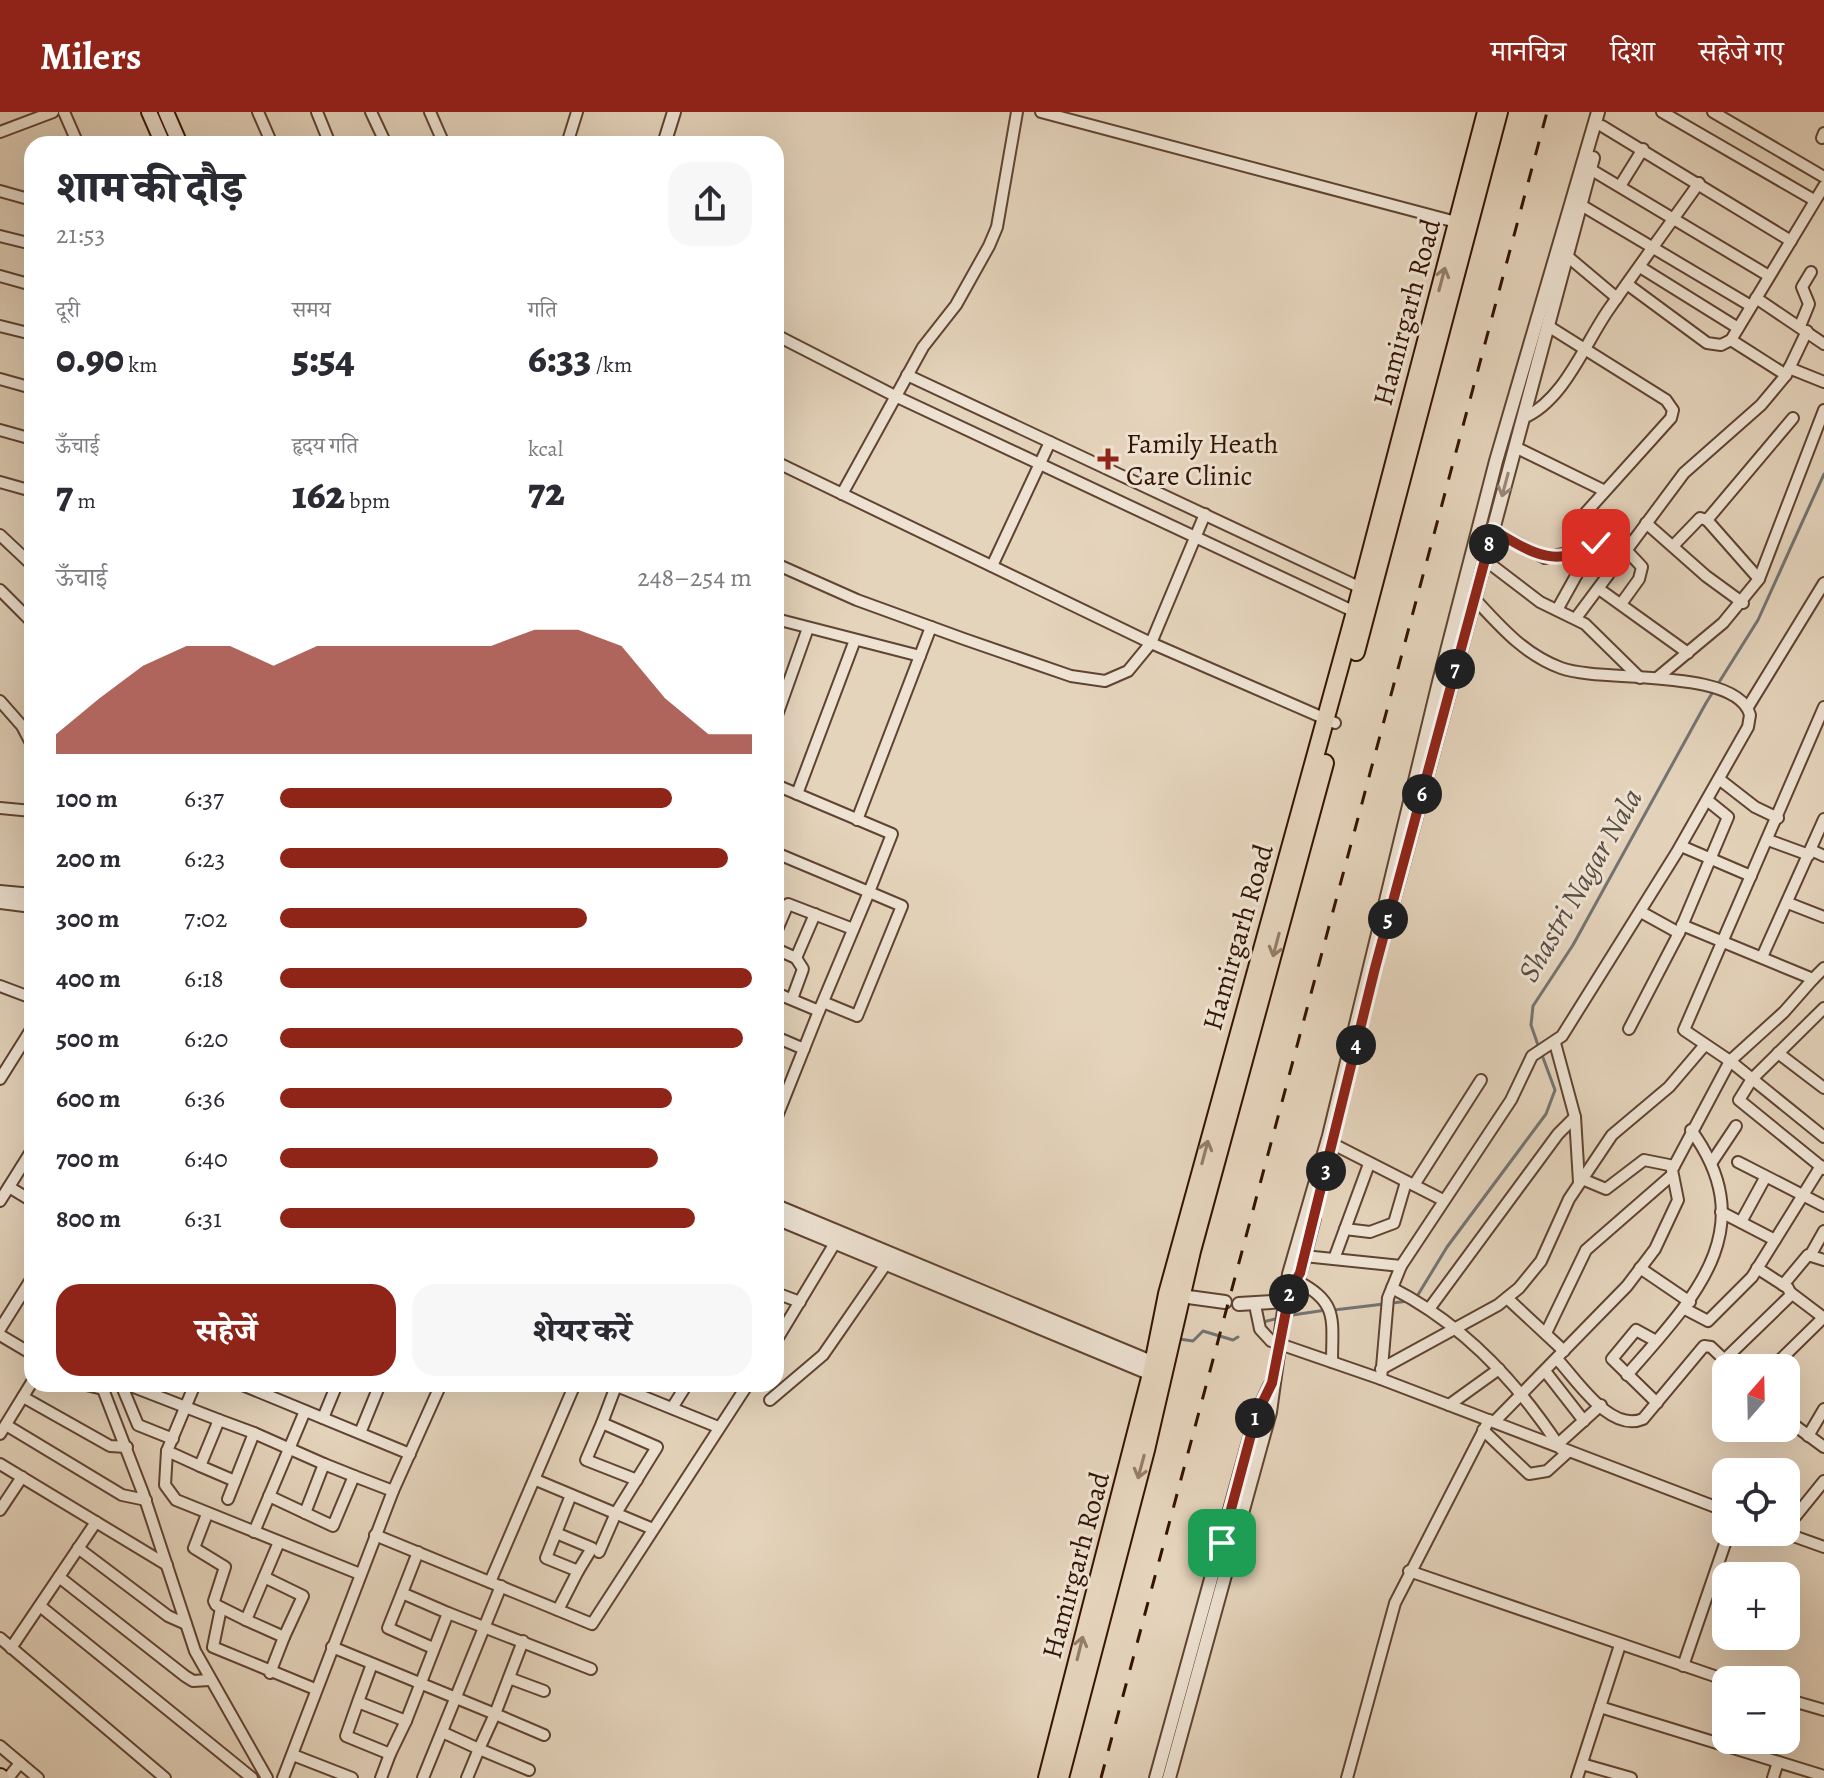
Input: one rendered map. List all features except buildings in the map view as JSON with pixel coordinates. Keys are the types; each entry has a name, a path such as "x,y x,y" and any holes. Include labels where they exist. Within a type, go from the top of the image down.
{"main road":[{"path":"149,112 160,136"},
{"path":"166,112 176,136"},
{"name":"Hamirgarh Road","path":"1047,1778 1181,1296 1486,112"},
{"name":"Hamirgarh Road","path":"1060,1778 1158,1370 1167,1294 1331,721 1499,112"}],"street":[{"path":"0,132 53,112"},
{"path":"64,112 74,136"},
{"path":"258,112 268,136"},
{"path":"317,112 327,136"},
{"path":"371,112 382,136"},
{"path":"430,112 440,136"},
{"path":"570,136 577,112"},
{"path":"666,136 674,112"},
{"path":"842,494 923,347 956,305 997,227 1017,112"},
{"path":"1041,112 1456,222"},
{"path":"1169,1778 1270,1412 1272,1383 1290,1295 1304,1256 1333,1144 1470,594 1496,461 1598,112"},
{"path":"1290,1295 1289,1274 1329,1136 1384,896 1470,594 1485,560 1606,112"},
{"path":"1662,112 1814,200"},
{"path":"1713,112 1824,177"},
{"path":"1602,126 1791,241"},
{"path":"1620,186 1643,149"},
{"path":"1590,169 1769,276"},
{"path":"1523,418 1544,406 1556,392 1617,298 1699,183"},
{"path":"1627,284 1707,343 1721,345 1731,340 1824,186"},
{"path":"0,191 24,198"},
{"path":"1581,205 1803,328 1824,344"},
{"path":"0,236 24,242"},
{"path":"1567,256 1617,298"},
{"path":"1640,267 1738,328"},
{"path":"1576,618 1684,473 1761,405 1788,372 1810,301 1802,287 1811,272"},
{"path":"0,276 24,283"},
{"path":"0,326 24,332"},
{"path":"1548,326 1666,400 1673,410 1671,418 1581,518"},
{"path":"784,339 895,396 1355,612"},
{"path":"1731,340 1788,372 1824,382"},
{"path":"907,375 1361,588"},
{"path":"0,379 24,386"},
{"path":"1657,678 1743,603 1759,579 1824,410"},
{"path":"1707,520 1793,418"},
{"path":"0,430 24,437"},
{"path":"992,566 1050,442"},
{"path":"1515,447 1603,490"},
{"path":"784,466 1151,643 1331,721"},
{"path":"0,482 24,490"},
{"path":"784,568 857,600 1090,681 1117,678 1128,671 1151,643 1205,514"},
{"path":"1674,545 1700,518 1707,520 1759,579"},
{"path":"1646,523 1706,576 1743,603"},
{"path":"1493,530 1545,558 1605,543 1627,551 1640,561 1642,570 1621,604"},
{"path":"0,535 24,558"},
{"path":"1557,610 1592,547"},
{"path":"1485,560 1530,595 1576,618 1640,678"},
{"path":"1381,1374 1384,1321 1390,1293 1401,1266 1511,1100 1537,1052 1552,1045 1641,912 1748,727 1748,707 1824,583"},
{"path":"1599,589 1688,653"},
{"path":"0,590 24,614"},
{"path":"1470,594 1515,642 1561,668 1584,675 1657,678 1709,687 1731,695 1748,707"},
{"path":"784,621 920,656"},
{"path":"857,820 931,627"},
{"path":"784,696 808,628"},
{"path":"797,794 855,640"},
{"path":"0,701 24,730"},
{"path":"1824,707 1684,1030 1730,1061 1824,1137"},
{"path":"1719,779 1755,807 1778,818"},
{"path":"784,788 892,834 784,1099"},
{"path":"1629,1029 1680,929 1728,816 1707,800"},
{"path":"0,808 24,810"},
{"path":"1762,957 1824,819"},
{"path":"1768,840 1824,856"},
{"path":"1681,846 1751,876"},
{"path":"784,856 902,906 857,1016 784,996"},
{"path":"0,892 24,894"},
{"path":"0,902 24,905"},
{"path":"1788,903 1824,917"},
{"path":"784,913 788,904 853,929"},
{"path":"1641,912 1680,929 1721,940 1813,979"},
{"path":"796,958 815,914"},
{"path":"784,953 796,958 803,969 792,999"},
{"path":"1546,1333 1586,1250 1673,1170 1691,1130 1730,1061 1784,1012 1824,968"},
{"path":"0,986 24,995"},
{"path":"1640,1268 1708,1321 1757,1268 1822,1167 1739,1103 1741,1092 1824,1008"},
{"path":"784,1040 804,1049"},
{"path":"0,1079 24,1041"},
{"path":"1552,1045 1575,1117 1580,1181"},
{"path":"1381,1374 1507,1298 1541,1261 1580,1181 1620,1125 1669,1087 1704,1046"},
{"path":"1778,1053 1824,1088"},
{"path":"1345,1229 1370,1232 1394,1223 1410,1184 1481,1080"},
{"path":"1426,1308 1558,1134 1575,1117"},
{"path":"1712,1162 1736,1126"},
{"path":"1627,1375 1706,1278 1721,1212 1722,1190 1712,1162 1691,1130"},
{"path":"1333,1144 1443,1200"},
{"path":"1580,1181 1606,1189 1644,1160 1673,1170"},
{"path":"1738,1162 1824,1206"},
{"path":"0,1201 24,1163"},
{"path":"1334,1259 1369,1164"},
{"path":"1347,1778 1395,1603 1409,1571 1489,1424 1561,1355 1640,1268 1677,1206 1673,1170"},
{"path":"1741,1222 1765,1178"},
{"path":"9,1187 24,1196"},
{"path":"784,1210 886,1264 1158,1370"},
{"path":"1721,1212 1775,1240"},
{"path":"784,1221 838,1238 1158,1370"},
{"path":"1736,1354 1787,1289 1824,1231"},
{"path":"784,1328 838,1238"},
{"path":"1811,1254 1824,1260"},
{"path":"1304,1256 1401,1266"},
{"path":"784,1388 823,1355 886,1264"},
{"path":"1757,1268 1824,1318 1787,1354"},
{"path":"1239,1304 1255,1305 1317,1291 1330,1306 1332,1362"},
{"path":"24,1292 0,1332 24,1348"},
{"path":"1390,1293 1410,1297 1454,1328 1523,1394 1563,1448"},
{"path":"784,1296 800,1302"},
{"path":"1181,1296 1225,1302"},
{"path":"1507,1298 1546,1333 1601,1405 1629,1423 1643,1419 1704,1346 1711,1347 1718,1354"},
{"path":"1255,1305 1260,1329 1271,1341 1281,1339 1332,1362 1381,1374 1489,1424 1563,1448 1712,1506"},
{"path":"1656,1341 1636,1330 1613,1354 1613,1362 1657,1403"},
{"path":"1449,1405 1499,1369"},
{"path":"1545,1371 1584,1421"},
{"path":"1156,1778 1169,1741 1256,1416 1272,1383"},
{"path":"26,1392 3,1430 122,1495 153,1491 360,1574"},
{"path":"104,1392 127,1447 153,1491 167,1565 209,1680 267,1778"},
{"path":"126,1392 134,1421 143,1429 173,1439"},
{"path":"146,1392 393,1491"},
{"path":"153,1491 192,1392"},
{"path":"261,1392 410,1454"},
{"path":"323,1418 334,1392"},
{"path":"360,1433 377,1392"},
{"path":"284,1778 375,1535 437,1392"},
{"path":"423,1778 485,1626 496,1584 572,1392"},
{"path":"612,1392 586,1460 637,1480"},
{"path":"632,1392 718,1427"},
{"path":"672,1408 682,1392"},
{"path":"375,1535 592,1624 742,1392"},
{"path":"770,1400 779,1392"},
{"path":"23,1397 110,1446 127,1447"},
{"path":"1489,1424 1529,1474 1547,1471 1584,1421 1601,1405"},
{"path":"1808,1436 1824,1409"},
{"path":"254,1532 305,1411"},
{"path":"200,1466 219,1420"},
{"path":"599,1552 616,1513 657,1447 602,1423"},
{"path":"1800,1430 1824,1447"},
{"path":"228,1499 254,1433"},
{"path":"167,1451 235,1481"},
{"path":"0,1464 167,1565"},
{"path":"305,1513 324,1464"},
{"path":"269,1496 333,1526 354,1476"},
{"path":"0,1510 22,1477"},
{"path":"536,1480 653,1529"},
{"path":"1800,1510 1824,1481"},
{"path":"571,1495 546,1558 578,1571"},
{"path":"207,1514 194,1548 225,1567 214,1601 221,1608 284,1637"},
{"path":"11,1648 96,1522"},
{"path":"556,1533 592,1548 558,1610"},
{"path":"1800,1537 1824,1547"},
{"path":"246,1620 279,1542"},
{"path":"1683,1666 1724,1546"},
{"path":"78,1548 168,1616 186,1624"},
{"path":"418,1552 388,1628 433,1648"},
{"path":"1409,1571 1712,1675"},
{"path":"59,1577 185,1676 193,1681 209,1680"},
{"path":"264,1577 303,1596 270,1673"},
{"path":"402,1593 591,1669"},
{"path":"40,1606 252,1778"},
{"path":"221,1608 213,1647 315,1689"},
{"path":"381,1778 448,1613"},
{"path":"0,1638 165,1778"},
{"path":"467,1778 523,1641"},
{"path":"1577,1778 1620,1645"},
{"path":"332,1647 544,1735"},
{"path":"372,1664 346,1736 390,1754"},
{"path":"509,1678 544,1691"},
{"path":"358,1702 406,1721"},
{"path":"1800,1703 1824,1710"},
{"path":"1600,1707 1824,1776"},
{"path":"442,1732 529,1770"},
{"path":"0,1746 38,1778"},
{"path":"293,1755 352,1778"},
{"path":"1773,1778 1778,1762"},
{"path":"8,1778 20,1763"},
{"path":"1582,1764 1631,1778"}],"waterway":[{"name":"Shastri Nagar Nala","path":"1539,1048 1531,1025 1533,1006 1573,945 1706,703 1758,620 1824,474"},
{"name":"Shastri Nagar Nala","path":"1416,1298 1447,1247 1546,1114 1555,1090 1542,1055"},
{"name":"Shastri Nagar Nala","path":"1334,1310 1409,1301"},
{"name":"Shastri Nagar Nala","path":"1286,1316 1326,1310"},
{"name":"Shastri Nagar Nala","path":"1263,1322 1279,1318"},
{"name":"Shastri Nagar Nala","path":"1179,1339 1193,1341 1203,1331 1233,1340 1238,1337"}],"railway":[{"path":"1101,1778 1547,112"}],"place":[{"name":"Family Heath Care Clinic","path":"1108,459"}],"route":[{"path":"1222,1543 1256,1416 1272,1383 1287,1301 1300,1273 1375,968 1493,530 1545,558 1561,557 1596,543"}]}
